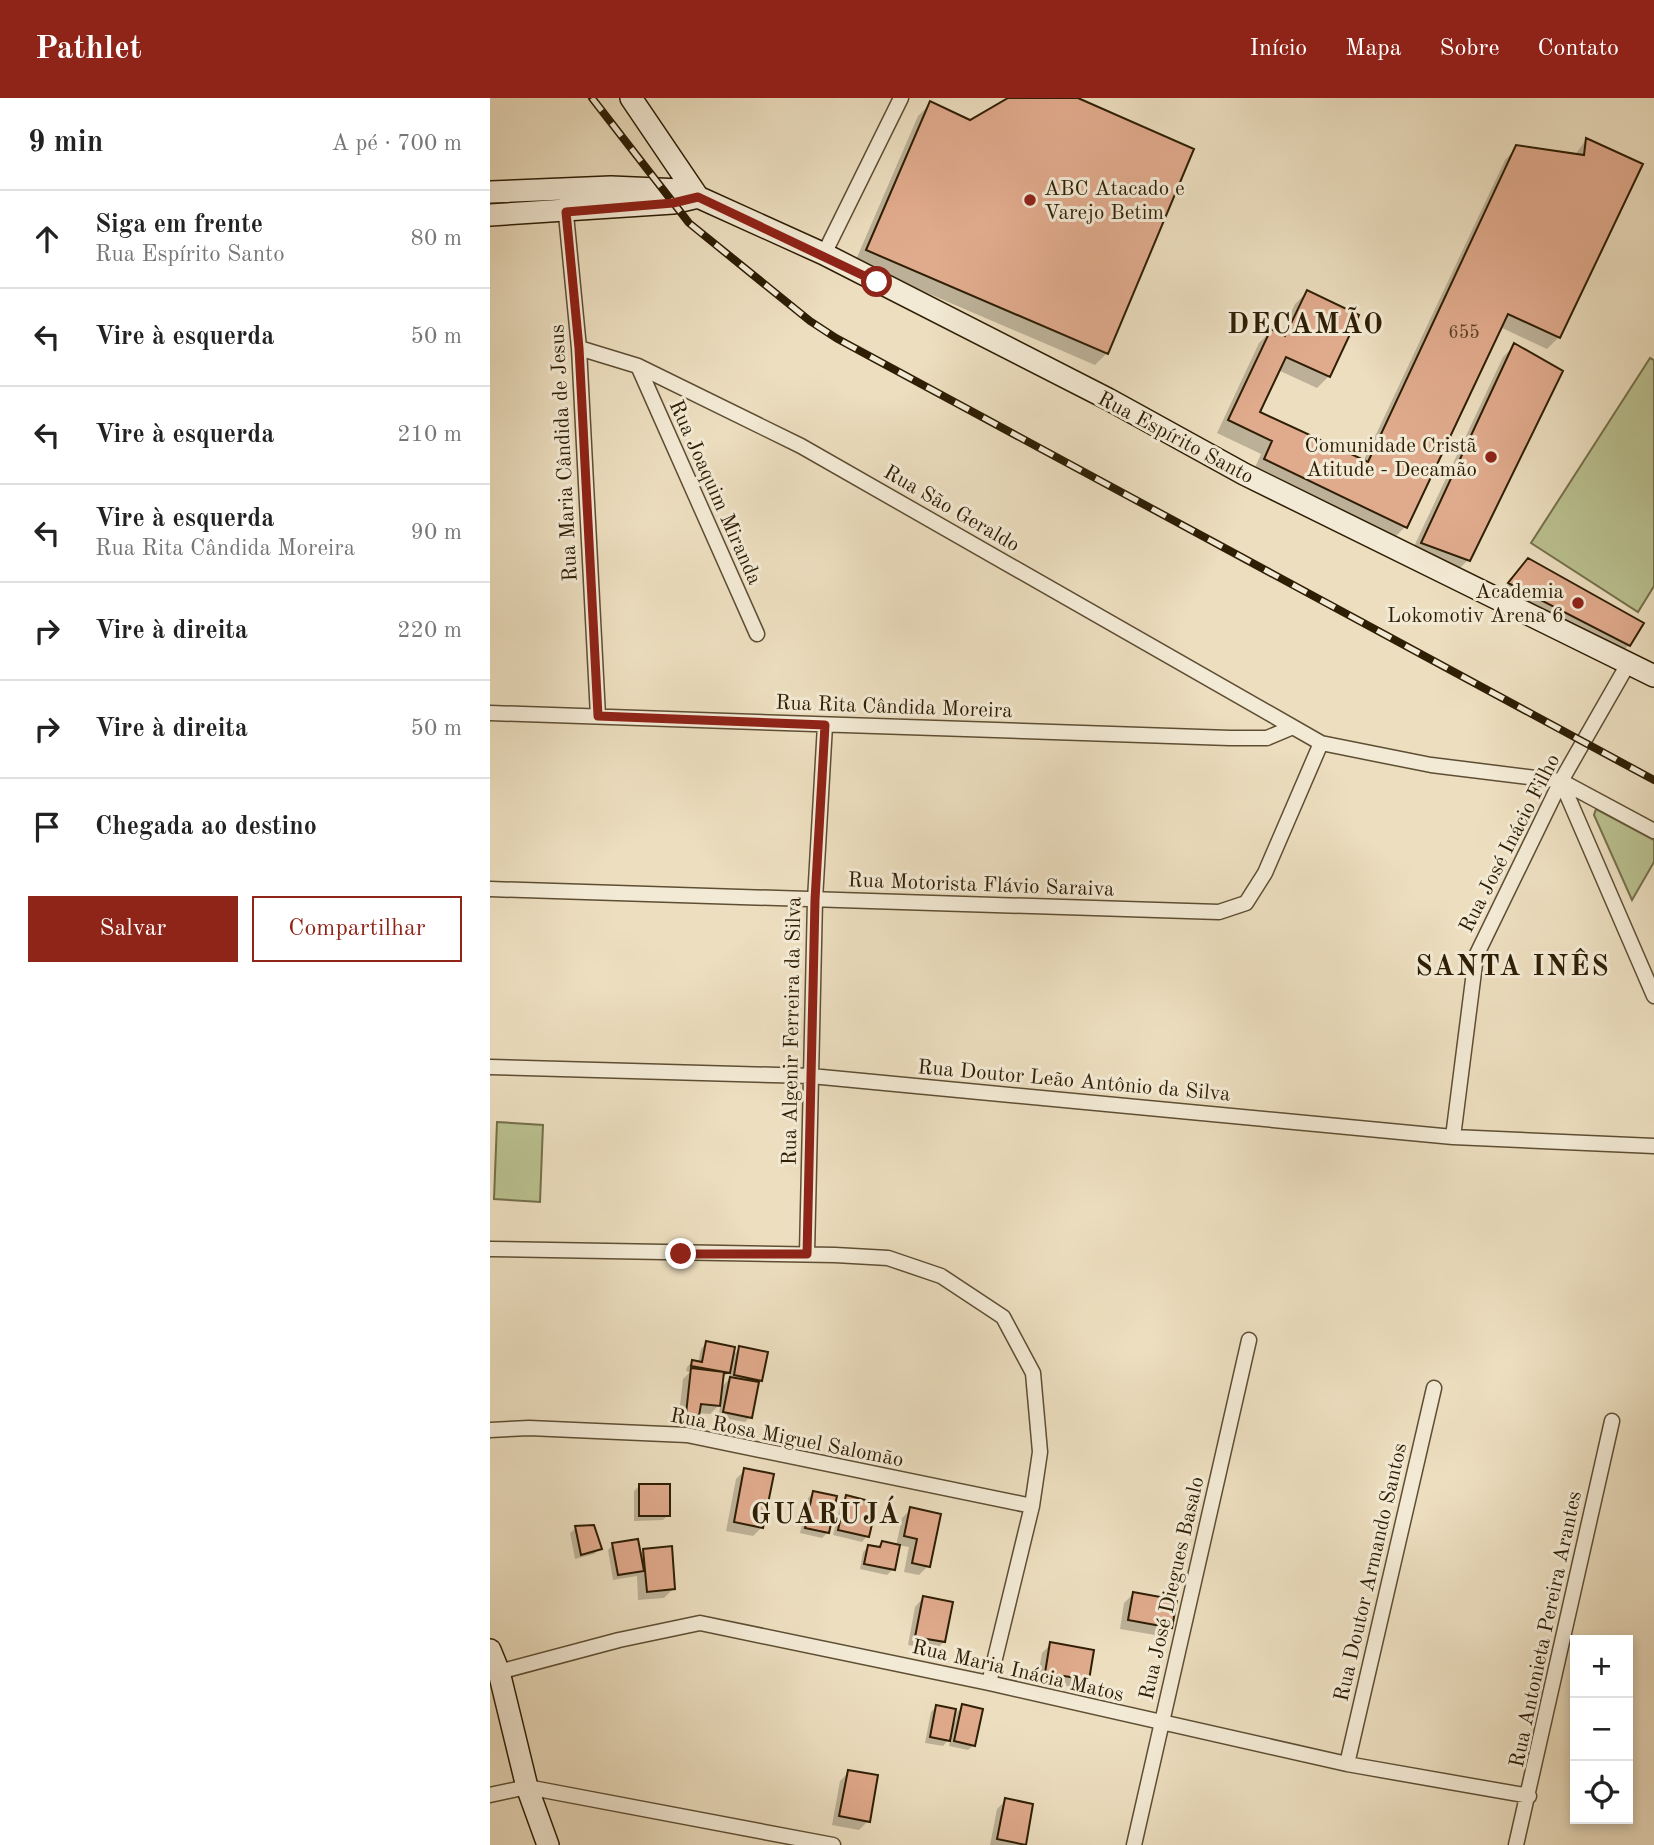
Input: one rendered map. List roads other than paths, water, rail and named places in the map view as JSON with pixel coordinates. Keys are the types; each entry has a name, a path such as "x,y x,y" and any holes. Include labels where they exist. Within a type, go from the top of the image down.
{"street":[{"path":"631,98 694,193"},
{"path":"824,254 901,98"},
{"path":"490,192 562,189 694,193"},
{"name":"Rua Maria Cândida de Jesus","path":"562,189 579,348 598,716"},
{"path":"490,215 673,203 694,193"},
{"name":"Rua Espírito Santo","path":"694,193 824,254 1108,399 1244,474 1654,677"},
{"name":"Rua São Geraldo","path":"579,348 638,366 801,446 1321,743 1431,765 1562,781"},
{"name":"Rua Joaquim Miranda","path":"638,366 757,634"},
{"name":"Rua José Inácio Filho","path":"1453,1137 1476,957 1562,781 1628,664"},
{"name":"Rua Rita Cândida Moreira","path":"490,713 1255,738 1267,738 1293,727"},
{"name":"Rua Algenir Ferreira da Silva","path":"807,1254 815,900 825,725"},
{"name":"Rua Motorista Flávio Saraiva","path":"490,889 1219,912 1246,903 1265,873 1321,743"},
{"path":"1562,781 1654,831"},
{"path":"1562,781 1654,996"},
{"name":"Rua Doutor Leão Antônio da Silva","path":"490,1067 811,1076 1453,1137 1654,1146"},
{"path":"490,1249 807,1254 888,1258 941,1276 1003,1317 1033,1373 1040,1452 1032,1506 989,1683"},
{"name":"Rua José Diegues Basalo","path":"1134,1845 1249,1340"},
{"name":"Rua Doutor Armando Santos","path":"1347,1764 1434,1388"},
{"name":"Rua Antonieta Pereira Arantes","path":"1516,1845 1612,1421"},
{"name":"Rua Rosa Miguel Salomão","path":"490,1430 529,1428 687,1435 1032,1506"},
{"name":"Rua Maria Inácia Matos","path":"499,1672 619,1640 700,1623 989,1683 1347,1764 1529,1796"},
{"path":"490,1650 499,1672 527,1787 548,1845"},
{"path":"490,1795 527,1787 833,1845"}],"railway":[{"path":"592,98 689,223 810,321 836,338 1654,780"}],"place":[{"name":"ABC Atacado e Varejo Betim","path":"1030,200"},
{"name":"Comunidade Cristã Atitude - Decamão","path":"1491,457"},
{"name":"Academia Lokomotiv Arena 6","path":"1578,603"}],"district":[{"name":"DECAMÃO","path":"1306,323"},
{"name":"SANTA INÊS","path":"1513,965"},
{"name":"GUARUJÁ","path":"826,1513"}]}
